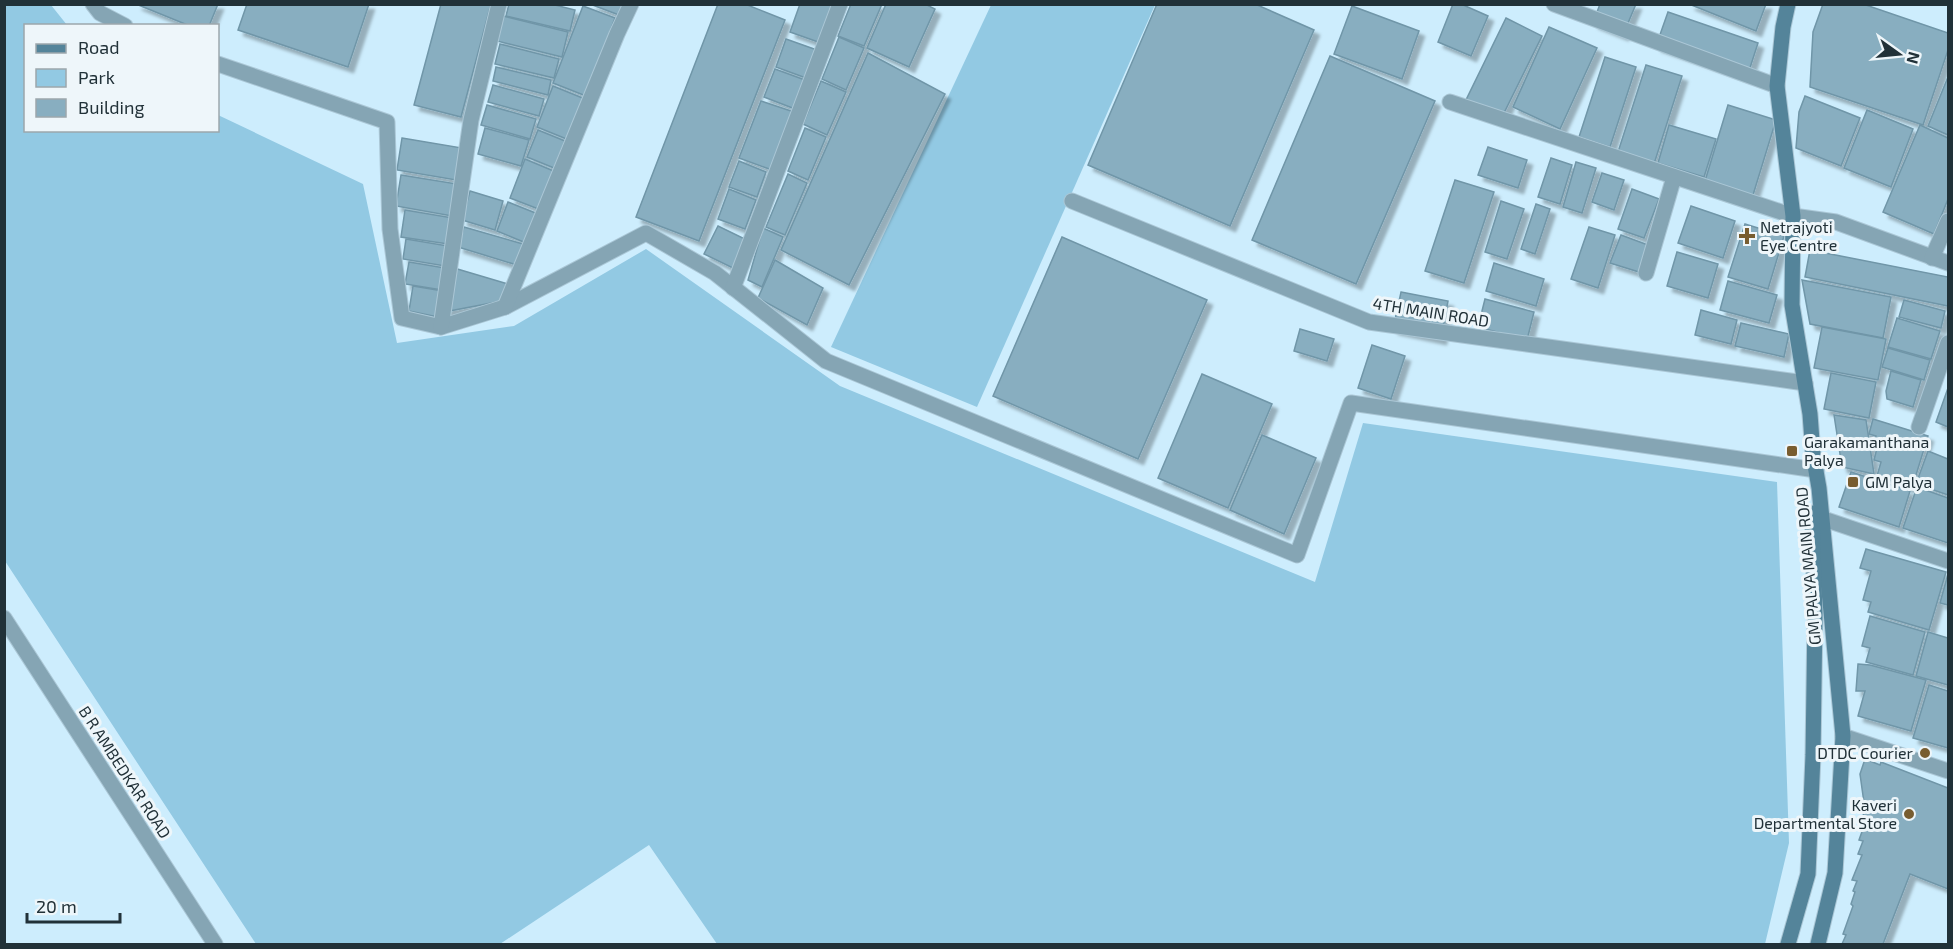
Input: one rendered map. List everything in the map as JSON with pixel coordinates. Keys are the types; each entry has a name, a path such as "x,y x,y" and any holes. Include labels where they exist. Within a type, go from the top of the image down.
{"main road":[{"name":"GM PALYA MAIN ROAD","path":"1788,4 1782,27 1777,86 1792,216 1792,305 1820,488 1843,736 1835,873 1818,945"},
{"path":"1788,945 1808,874 1814,754 1815,614 1811,510 1820,488"}],"street":[{"path":"93,4 100,13 121,24"},
{"path":"441,327 471,120 499,4"},
{"path":"506,307 631,4"},
{"path":"733,288 840,4"},
{"path":"1554,4 1777,86"},
{"path":"219,64 387,122 390,229 402,318 441,327 506,307 646,234 715,273 826,361 1297,555 1351,403 1816,470"},
{"path":"1450,102 1792,216 1836,222 1948,263"},
{"path":"1646,273 1674,177"},
{"name":"4TH MAIN ROAD","path":"1072,201 1369,322 1804,383"},
{"path":"1932,258 1948,221"},
{"path":"1919,427 1948,344"},
{"path":"1821,518 1948,561"},
{"name":"B R AMBEDKAR ROAD","path":"4,618 216,945"},
{"path":"1843,736 1948,771"}],"green space":[{"path":"4,5 51,5 66,24 24,24 24,132 219,132 219,115 363,184 397,343 514,326 646,249 840,386 1315,582 1363,423 1777,482 1789,843 1765,944 717,944 649,845 500,944 256,944 5,561"},
{"path":"991,5 1155,5 977,407 831,347"}],"building":[{"path":"136,4 218,4 210,24 185,24"},
{"path":"247,4 369,4 348,67 238,30"},
{"path":"441,4 491,4 461,117 414,105"},
{"path":"509,4 551,4 575,10 570,31 506,16"},
{"path":"590,4 623,4 619,15"},
{"path":"718,4 745,4 785,20 699,241 636,217"},
{"path":"800,4 836,4 821,43 790,32"},
{"path":"851,4 882,4 864,46 838,36"},
{"path":"886,4 925,4 935,9 909,67 867,48"},
{"path":"1157,4 1255,4 1314,30 1230,226 1088,165"},
{"path":"1453,4 1461,4 1488,16 1471,56 1438,42"},
{"path":"1600,4 1636,4 1623,35 1593,23"},
{"path":"1689,4 1766,4 1756,31"},
{"path":"1823,4 1863,4 1948,33 1948,50 1923,125 1810,87 1813,32"},
{"path":"583,6 615,18 586,96 553,83"},
{"path":"1352,6 1419,31 1402,79 1334,54"},
{"path":"1668,12 1758,43 1747,77 1656,46"},
{"path":"503,16 568,32 562,57 497,41"},
{"path":"1506,18 1542,36 1501,119 1465,102"},
{"path":"1549,27 1597,48 1560,129 1513,107"},
{"path":"839,37 864,48 846,90 822,79"},
{"path":"786,39 817,50 806,78 776,67"},
{"path":"500,44 559,59 554,78 495,64"},
{"path":"868,53 945,94 849,285 781,250"},
{"path":"1330,56 1435,101 1356,284 1252,240"},
{"path":"1605,57 1636,67 1610,147 1579,137"},
{"path":"1646,65 1682,76 1654,164 1618,152"},
{"path":"496,67 551,80 548,95 493,81"},
{"path":"775,69 805,80 795,109 764,97"},
{"path":"1948,77 1948,135 1928,126"},
{"path":"821,81 846,92 827,135 803,124"},
{"path":"493,85 544,99 539,116 488,102"},
{"path":"553,86 585,99 569,140 537,127"},
{"path":"1805,96 1860,118 1841,166 1796,148 1799,112"},
{"path":"761,101 794,112 772,170 739,158"},
{"path":"487,105 536,119 530,139 481,125"},
{"path":"1728,105 1776,120 1753,195 1705,181"},
{"path":"1867,110 1913,129 1891,187 1844,168"},
{"path":"1669,125 1716,139 1704,177 1658,163"},
{"path":"1920,125 1948,138 1948,199 1934,234 1883,212"},
{"path":"485,128 529,140 521,166 478,154"},
{"path":"805,128 826,137 808,180 788,171"},
{"path":"538,130 565,141 554,168 527,157"},
{"path":"402,138 462,148 456,180 397,170"},
{"path":"1488,147 1527,160 1518,188 1478,175"},
{"path":"1551,158 1572,165 1560,204 1538,197"},
{"path":"525,159 556,172 541,210 510,198"},
{"path":"739,161 766,172 757,197 729,187"},
{"path":"1576,162 1596,168 1582,213 1563,207"},
{"path":"1602,173 1624,180 1614,210 1592,202"},
{"path":"788,174 807,183 785,235 766,227"},
{"path":"401,175 457,184 452,216 396,206"},
{"path":"1455,180 1494,192 1464,283 1425,271"},
{"path":"729,189 756,200 745,229 718,219"},
{"path":"1632,189 1659,199 1644,238 1618,229"},
{"path":"470,191 503,201 495,230 462,220"},
{"path":"1501,201 1524,209 1507,259 1485,252"},
{"path":"508,202 538,214 526,243 497,231"},
{"path":"1536,204 1550,209 1535,254 1521,249"},
{"path":"1691,206 1735,221 1723,258 1678,243"},
{"path":"405,210 453,218 448,244 401,237"},
{"path":"1745,224 1784,236 1768,289 1728,277"},
{"path":"718,226 749,241 735,269 704,254"},
{"path":"464,227 523,244 517,265 458,247"},
{"path":"1589,227 1615,235 1598,288 1571,279"},
{"path":"763,228 783,237 762,287 748,280"},
{"path":"1621,235 1648,245 1639,272 1610,263"},
{"path":"1062,237 1207,300 1138,459 993,396"},
{"path":"406,239 448,246 445,266 403,259"},
{"path":"1810,250 1948,277 1948,306 1805,277"},
{"path":"1677,252 1718,264 1708,298 1667,286"},
{"path":"775,260 823,288 807,325 758,298"},
{"path":"409,262 445,268 442,290 405,284"},
{"path":"1494,263 1544,279 1536,306 1486,291"},
{"path":"454,268 508,284 502,301 444,312"},
{"path":"1802,280 1891,297 1883,338 1810,324"},
{"path":"1728,281 1777,295 1769,323 1720,310"},
{"path":"413,286 443,291 438,317 409,311"},
{"path":"1401,292 1448,301 1441,339 1393,329"},
{"path":"1485,299 1534,312 1527,340 1478,327"},
{"path":"1904,300 1945,311 1941,328 1899,317"},
{"path":"1701,310 1737,320 1731,344 1695,335"},
{"path":"1897,318 1940,331 1931,359 1888,347"},
{"path":"1741,323 1789,334 1784,357 1735,346"},
{"path":"1822,327 1886,339 1878,380 1814,368"},
{"path":"1300,329 1334,339 1327,361 1294,351"},
{"path":"1372,345 1405,356 1391,399 1358,388"},
{"path":"1888,348 1930,360 1924,380 1882,367"},
{"path":"1891,371 1921,380 1913,407 1887,399 1886,391"},
{"path":"1831,373 1876,382 1869,418 1824,409"},
{"path":"1202,374 1272,404 1228,508 1158,478"},
{"path":"1948,388 1948,427 1936,422"},
{"path":"1834,415 1866,420 1874,474 1842,467"},
{"path":"1873,419 1928,436 1912,488 1877,476 1881,462 1874,460 1877,448 1873,447 1876,436 1869,434"},
{"path":"1262,435 1316,458 1284,534 1230,510"},
{"path":"1928,451 1948,459 1948,495 1916,484"},
{"path":"1851,472 1910,491 1899,527 1839,507"},
{"path":"1917,487 1948,498 1948,543 1903,528"},
{"path":"1866,549 1946,572 1929,630 1868,612 1871,602 1863,600 1871,571 1860,568"},
{"path":"1948,574 1948,605 1940,603"},
{"path":"1870,616 1925,632 1913,675 1866,662 1870,648 1862,646"},
{"path":"1928,632 1948,638 1948,685 1916,676"},
{"path":"1858,664 1926,680 1911,731 1858,716 1865,691 1856,691"},
{"path":"1929,685 1948,691 1948,748 1913,738"},
{"path":"1865,759 1880,765 1881,762 1948,788 1948,889 1910,874 1883,944 1842,944 1846,935 1843,934 1853,906 1851,904 1855,892 1853,891 1857,881 1852,880 1862,855 1858,854 1863,841 1859,840 1864,826 1860,824 1865,810 1860,774"}],"place":[{"name":"Netrajyoti Eye Centre","path":"1747,236"},
{"name":"Garakamanthana Palya","path":"1792,451"},
{"name":"GM Palya","path":"1853,482"},
{"name":"DTDC Courier","path":"1925,753"},
{"name":"Kaveri Departmental Store","path":"1909,814"}]}
